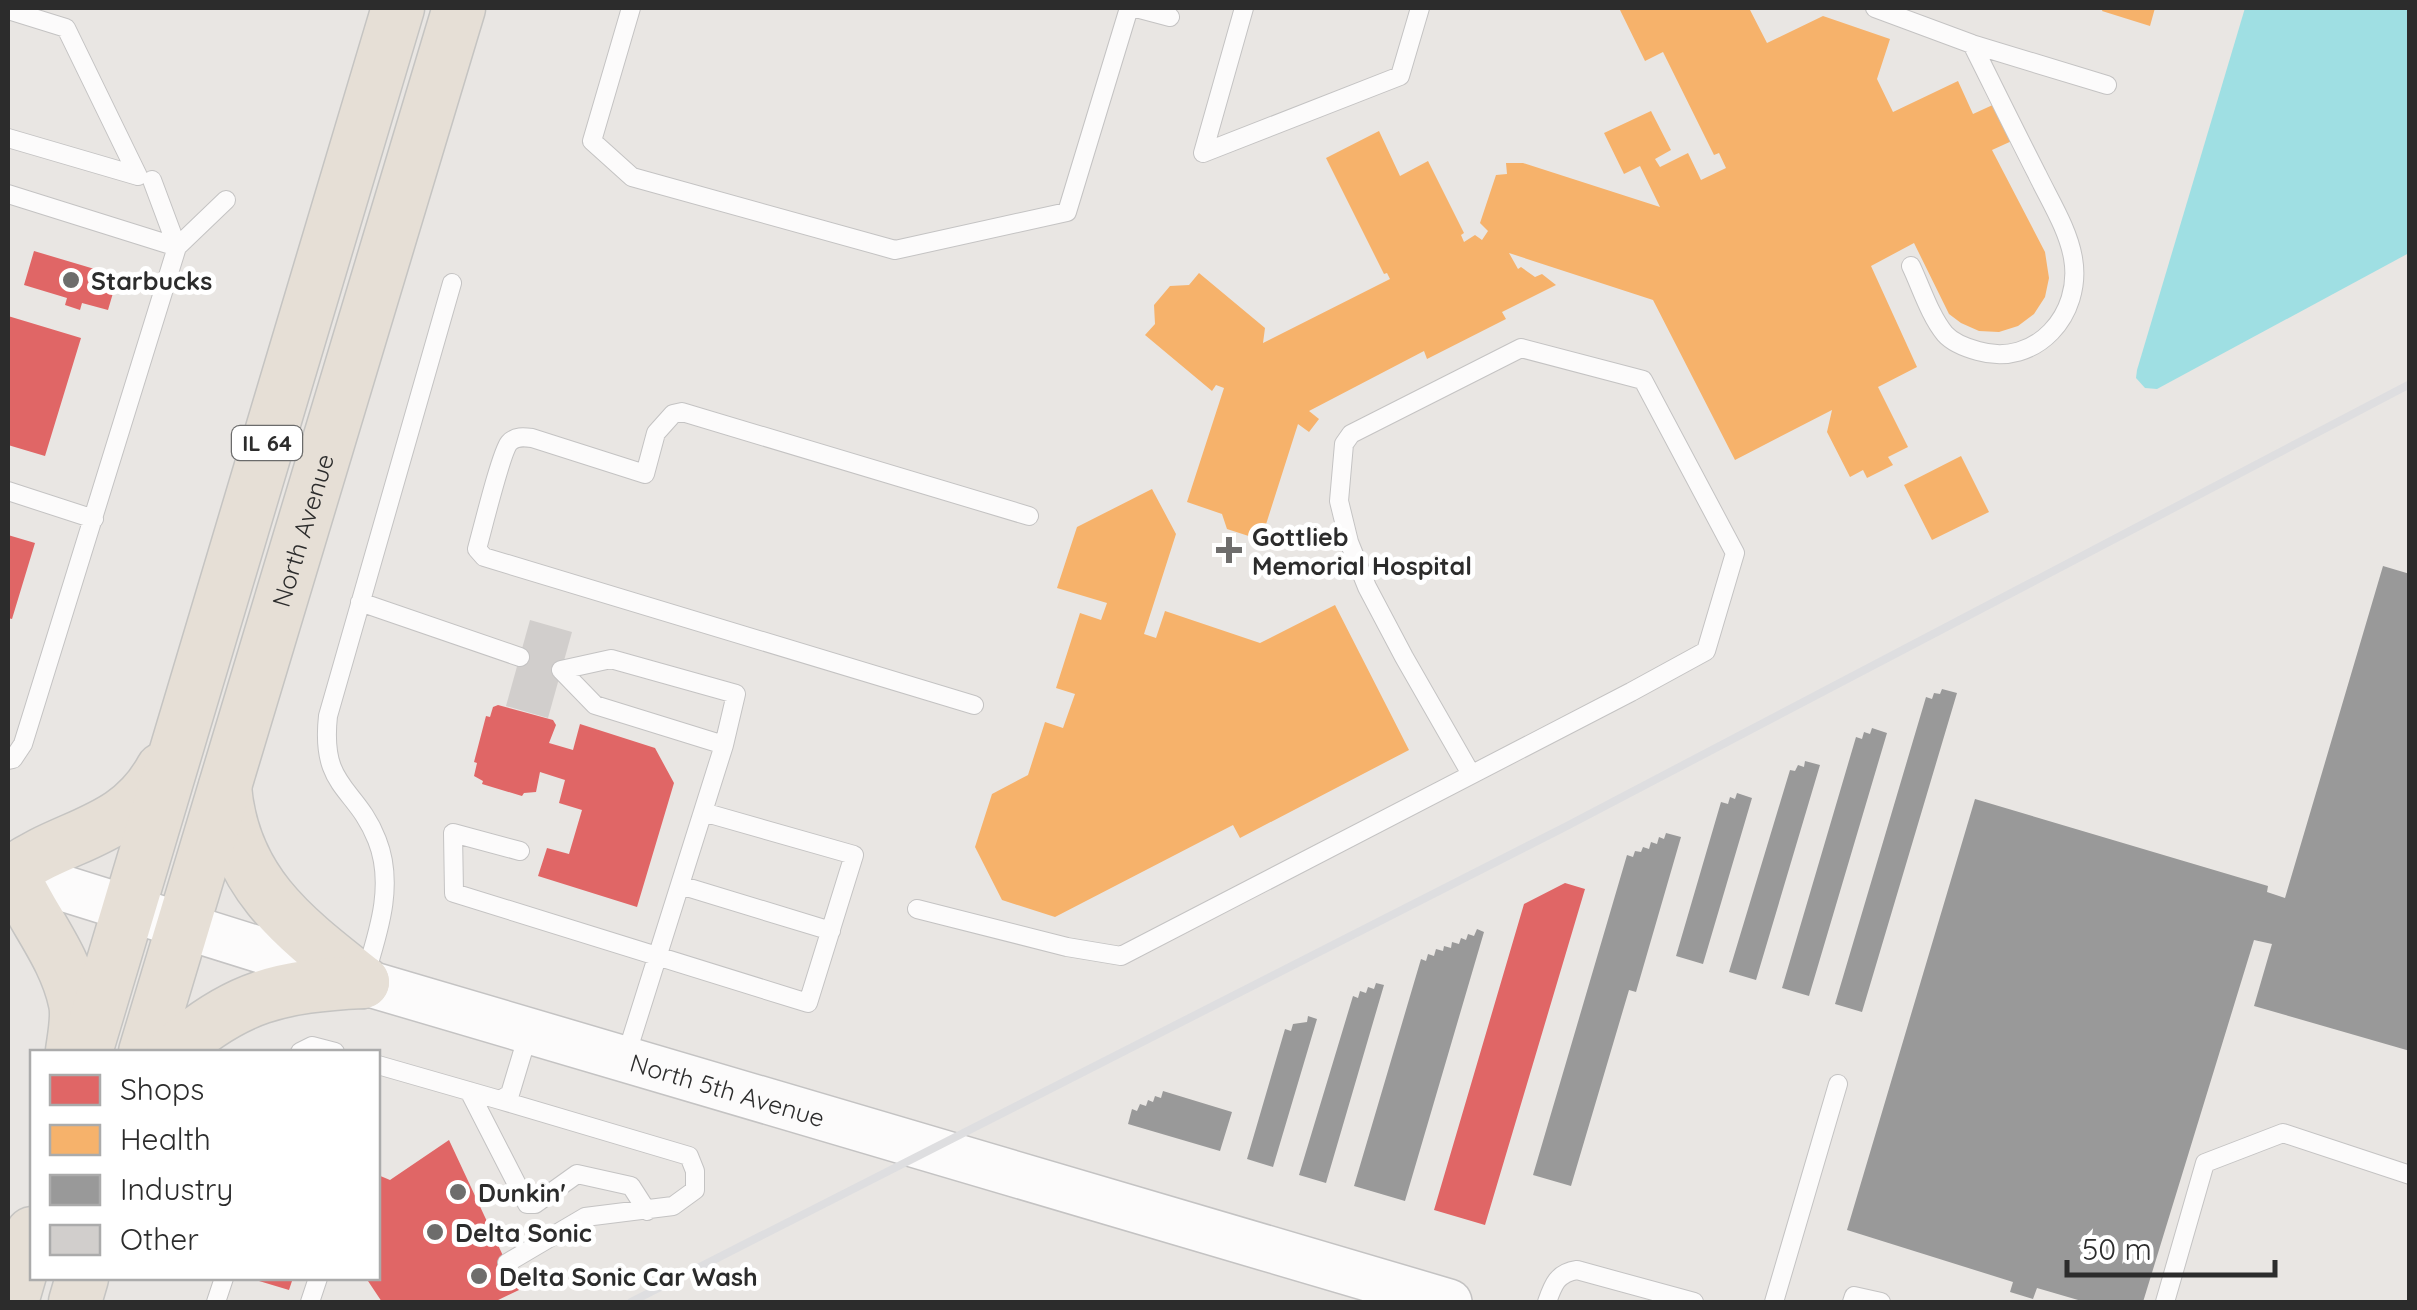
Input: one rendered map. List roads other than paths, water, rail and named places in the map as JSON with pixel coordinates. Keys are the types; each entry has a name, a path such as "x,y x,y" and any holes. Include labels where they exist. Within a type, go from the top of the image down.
{"main road":[{"name":"IL 64","path":"87,1050 398,8"},
{"name":"North Avenue","path":"146,1050 459,8"},
{"path":"72,1050 75,1004 46,932 24,902 10,871 34,856 78,840 120,818 150,790 178,738"},
{"path":"224,784 234,841 251,875 302,934 363,982"},
{"path":"175,1050 226,1012 264,994 302,985 363,982"},
{"path":"12,1302 30,1241"}],"street":[{"name":"North 5th Avenue","path":"10,871 363,982 1449,1302"}],"lane":[{"path":"8,138 138,176 66,28 73,8"},
{"path":"632,8 592,142 632,177 895,250 1067,212 1132,8 1170,17"},
{"path":"1244,8 1203,153 1400,76 1420,8"},
{"path":"1875,8 1972,44 2107,85"},
{"path":"8,10 66,28"},
{"path":"1911,266 1946,335 1965,347 2000,355 2030,348 2053,332 2068,311 2074,288 2073,259 2062,226 1972,44"},
{"path":"152,180 177,246"},
{"path":"8,194 177,246"},
{"path":"8,760 23,744 177,246 226,200"},
{"path":"363,982 384,906 382,864 378,841 333,774 326,736 332,695 452,283"},
{"path":"916,909 1067,947 1121,956 1706,652 1735,553 1643,380 1521,348 1351,434 1344,444 1338,501 1349,542 1376,604 1471,774"},
{"path":"974,705 484,557 477,549 493,492 508,444 517,438 532,438 645,474 656,432 672,414 682,412 1029,516"},
{"path":"8,492 94,519"},
{"path":"360,602 520,657"},
{"path":"625,1059 724,745 736,694 611,659 561,670 595,706 724,745"},
{"path":"520,851 453,833 454,893 808,1003 854,855 703,812"},
{"path":"680,885 831,931"},
{"path":"500,1100 510,1094 529,1031"},
{"path":"380,1072 469,1091 689,1156 695,1170 695,1190 673,1206 647,1212 625,1210 584,1216 507,1263"},
{"path":"1774,1302 1838,1084"},
{"path":"469,1091 527,1204 534,1204 578,1174 631,1186 647,1212"},
{"path":"2165,1302 2205,1163 2283,1133 2410,1176"},
{"path":"1547,1302 1554,1283 1565,1272 1577,1270 1694,1302"},
{"path":"1852,1302 1854,1296 1881,1302"}],"water":[{"path":"2245,8 2409,8 2409,253 2157,389 2145,388 2136,378 2137,370"}],"railway":[{"path":"631,1302 1565,827 2410,384"}],"place":[{"name":"Starbucks","path":"71,280"},
{"name":"Gottlieb Memorial Hospital","path":"1229,550"},
{"name":"Dunkin'","path":"458,1192"},
{"name":"Delta Sonic","path":"435,1232"},
{"name":"Delta Sonic Car Wash","path":"479,1276"}]}
